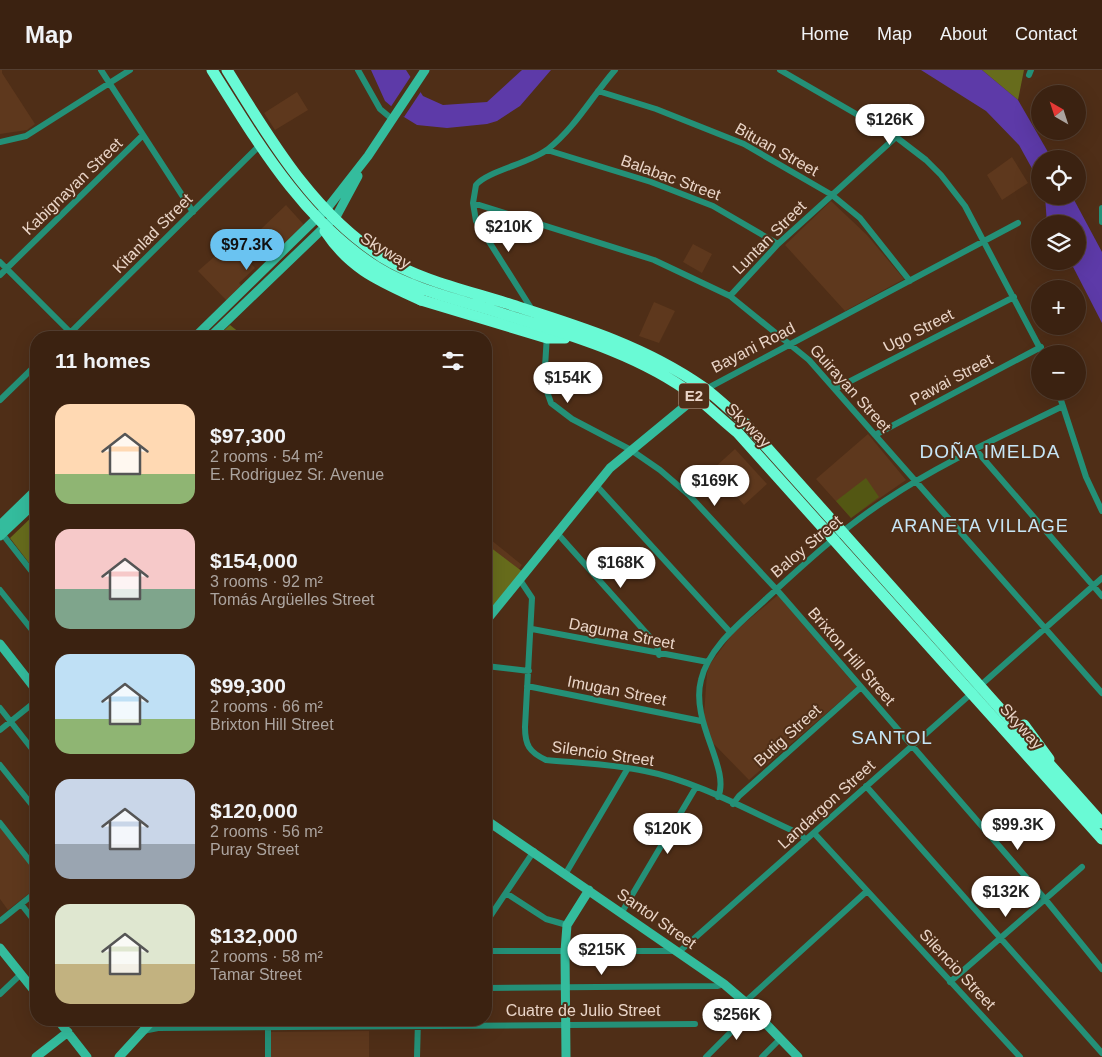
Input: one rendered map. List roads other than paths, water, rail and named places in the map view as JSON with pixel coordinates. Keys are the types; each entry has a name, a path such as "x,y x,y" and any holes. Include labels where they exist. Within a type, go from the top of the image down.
{"highway":[{"name":"Skyway","path":"212,70 289,187 344,243 379,269 406,282 595,344 637,362 694,396 738,433 1102,839"},
{"name":"Skyway","path":"226,70 299,180 350,233 370,248 385,258 432,280 600,333 641,350 704,388 746,424 1102,823"},
{"path":"311,210 338,251 374,278 421,300 544,335 565,338"},
{"path":"864,558 953,645 1102,813"},
{"path":"1024,725 1037,740 1050,761"}],"street":[{"path":"101,70 193,212"},
{"path":"0,142 26,136 130,70"},
{"path":"358,70 384,113 394,116"},
{"path":"217,331 337,215 368,156 425,70"},
{"path":"531,308 476,221 473,203 479,182 519,165 547,150 561,137 615,70"},
{"path":"780,70 896,137 926,160 952,188 985,241 1039,345"},
{"name":"Bituan Street","path":"598,90 656,109 744,144 832,195 860,218 910,281"},
{"name":"Kabignayan Street","path":"0,275 142,136"},
{"name":"Luntan Street","path":"730,296 778,244 896,137"},
{"name":"Kitanlad Street","path":"77,331 257,148"},
{"name":"Balabac Street","path":"547,150 651,182 713,206 778,244"},
{"path":"201,331 315,221 368,156"},
{"name":"Guirayan Street","path":"473,203 654,260 730,296 792,344 835,389 1102,693"},
{"path":"1102,208 1102,222"},
{"name":"Bayani Road","path":"492,614 610,468 708,388 1018,223"},
{"path":"0,262 69,331"},
{"name":"Ugo Street","path":"835,389 1014,297"},
{"name":"Brixton Hill Street","path":"544,335 544,383 551,403 572,419 631,450 660,470 689,495 776,590 1046,899 1102,969"},
{"name":"Pawai Street","path":"875,435 1031,357"},
{"path":"0,400 30,371"},
{"path":"1061,400 1086,477 1102,511"},
{"name":"Baloy Street","path":"718,797 722,780 701,721 699,697 701,681 708,662 730,632 844,531 885,500 975,449 1063,406"},
{"path":"975,449 1102,596"},
{"path":"596,485 730,632"},
{"path":"1,532 30,497"},
{"path":"1,532 30,507"},
{"path":"1,532 30,569"},
{"path":"557,533 657,645 659,655"},
{"name":"Landargon Street","path":"680,951 1102,578"},
{"name":"Silencio Street","path":"520,580 532,598 532,629 525,740 534,754 546,760 645,771 696,787 800,834 806,840"},
{"path":"0,590 30,628"},
{"name":"Daguma Street","path":"532,629 659,655 708,662"},
{"path":"0,644 30,682"},
{"path":"492,667 529,671"},
{"name":"Imugan Street","path":"527,686 701,721"},
{"name":"Butig Street","path":"733,804 739,796 860,688"},
{"path":"0,730 30,706"},
{"path":"0,708 30,746"},
{"path":"0,765 30,802"},
{"path":"566,873 628,768"},
{"path":"866,786 1102,1053"},
{"path":"622,912 696,787"},
{"path":"0,823 30,861"},
{"name":"Santol Street","path":"492,824 680,951 724,984 745,1002 798,1057"},
{"name":"Silencio Street","path":"814,833 1020,1057"},
{"path":"492,914 534,851"},
{"path":"950,982 1082,867"},
{"path":"566,1057 566,951 568,925 589,890"},
{"path":"745,1002 867,891"},
{"path":"506,894 546,919 568,925"},
{"path":"0,921 30,897"},
{"path":"21,904 30,915"},
{"path":"0,948 30,985"},
{"path":"492,951 680,951"},
{"path":"0,994 21,974"},
{"path":"492,988 717,986 724,984"},
{"path":"706,1057 753,1010"},
{"name":"Cuatre de Julio Street","path":"492,1023 695,1024"},
{"path":"63,1026 87,1057"},
{"path":"119,1057 147,1026"},
{"name":"Cuatre de Julio Street","path":"142,1031 158,1028 318,1026"},
{"path":"417,1057 418,1026"},
{"path":"268,1028 268,1057"},
{"path":"36,1057 68,1032"},
{"path":"762,1057 780,1038"}],"district":[{"name":"DOÑA IMELDA","path":"990,451"},
{"name":"ARANETA VILLAGE","path":"980,526"},
{"name":"SANTOL","path":"892,737"}]}
